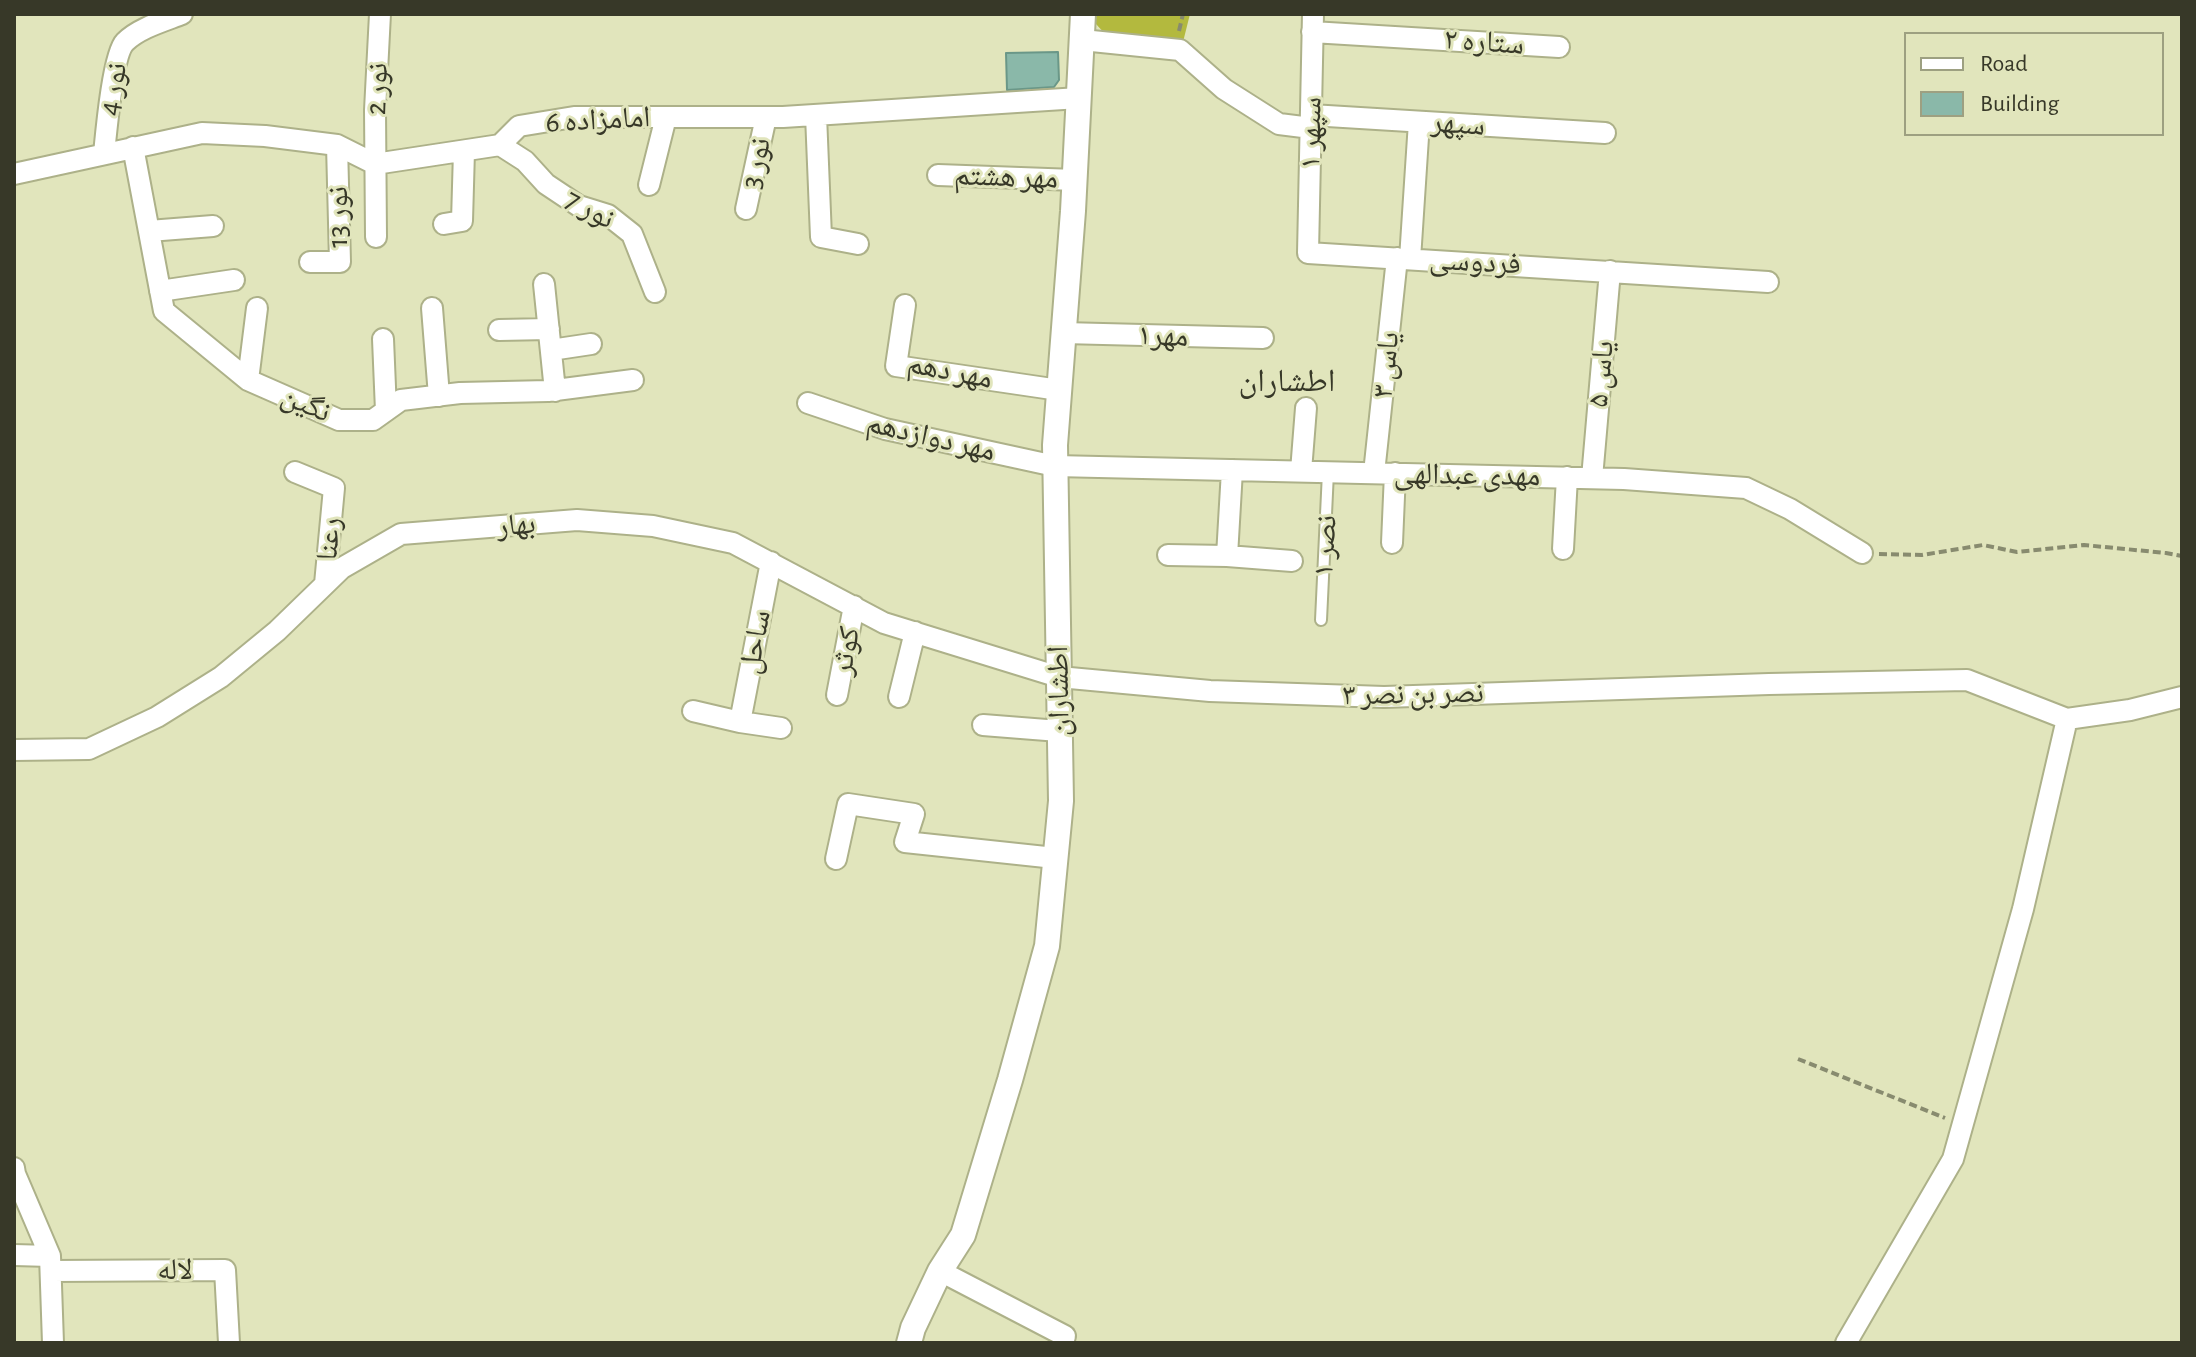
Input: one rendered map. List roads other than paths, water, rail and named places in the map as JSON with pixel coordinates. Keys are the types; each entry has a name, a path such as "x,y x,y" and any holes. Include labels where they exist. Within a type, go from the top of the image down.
{"street":[{"name":"نور 4","path":"104,154 108,111 121,45 132,36 182,14"},
{"name":"نور 2","path":"376,237 375,110 380,14"},
{"name":"اطشاران","path":"909,1343 940,1271 963,1235 1047,946 1061,801 1055,445 1075,180 1083,14"},
{"name":"ستاره ۲","path":"1313,23 1559,47"},
{"name":"سپهر ۱","path":"1308,253 1313,23"},
{"name":"سپهر","path":"1082,40 1180,50 1224,89 1279,124 1419,122 1605,133"},
{"name":"امامزاده 6","path":"375,164 500,145 519,126 574,117 766,117 1079,98"},
{"path":"816,115 821,237 858,244"},
{"path":"649,185 666,117"},
{"name":"نور 3","path":"746,209 766,117"},
{"name":"یاس ۳","path":"1374,473 1404,258 1419,122"},
{"path":"14,174 202,133 265,136 337,145 375,164"},
{"name":"نور 13","path":"310,262 340,262 337,145"},
{"name":"نور 7","path":"500,145 525,161 546,184 579,206 608,215 632,234 655,292"},
{"name":"نگین","path":"133,147 164,311 248,380 339,420 373,420 401,400 555,391 633,380"},
{"path":"444,224 462,221 464,151"},
{"name":"مهر هشتم","path":"938,175 1075,180"},
{"path":"149,231 213,226"},
{"name":"فردوسی","path":"1308,253 1768,282"},
{"name":"یاس ۵","path":"1592,478 1610,271"},
{"path":"160,291 234,280"},
{"path":"544,284 555,391"},
{"name":"مهر دهم","path":"905,305 896,366 1059,390"},
{"path":"248,380 257,308"},
{"path":"432,308 439,396"},
{"path":"499,330 549,329"},
{"name":"مهر۱","path":"1063,333 1263,338"},
{"path":"383,339 386,411"},
{"path":"551,350 591,344"},
{"name":"مهر دوازدهم","path":"808,403 885,429 1055,466"},
{"path":"1301,471 1306,408"},
{"name":"مهدی عبدالهی","path":"1055,466 1567,477 1746,488 1790,509 1862,553"},
{"path":"1227,556 1232,470"},
{"name":"رعنا","path":"295,472 334,488 325,584"},
{"path":"1392,543 1395,473"},
{"path":"1563,549 1567,477"},
{"name":"بهار","path":"14,750 89,749 157,717 221,677 277,631 342,568 401,534 577,520 653,526 733,543 884,623 1059,677"},
{"path":"1168,555 1292,561"},
{"name":"ساحل","path":"740,722 771,562"},
{"name":"کوثر","path":"837,695 854,606"},
{"path":"899,697 915,632"},
{"name":"نصر بن نصر ۳","path":"1059,677 1210,691 1384,697 1967,680 2067,719"},
{"path":"1846,1343 1953,1159 2023,909 2067,719 2130,710 2182,697"},
{"path":"693,711 781,728"},
{"path":"983,725 1059,731"},
{"path":"836,859 848,804 914,814 905,842 1055,858"},
{"path":"14,1172 51,1264 53,1343"},
{"path":"14,1255 51,1264"},
{"name":"لاله","path":"51,1264 225,1270 229,1343"},
{"path":"940,1271 1064,1340"}],"lane":[{"name":"نصر ۱","path":"1321,620 1328,472"}],"district":[{"name":"اطشاران","path":"1287,381"}]}
